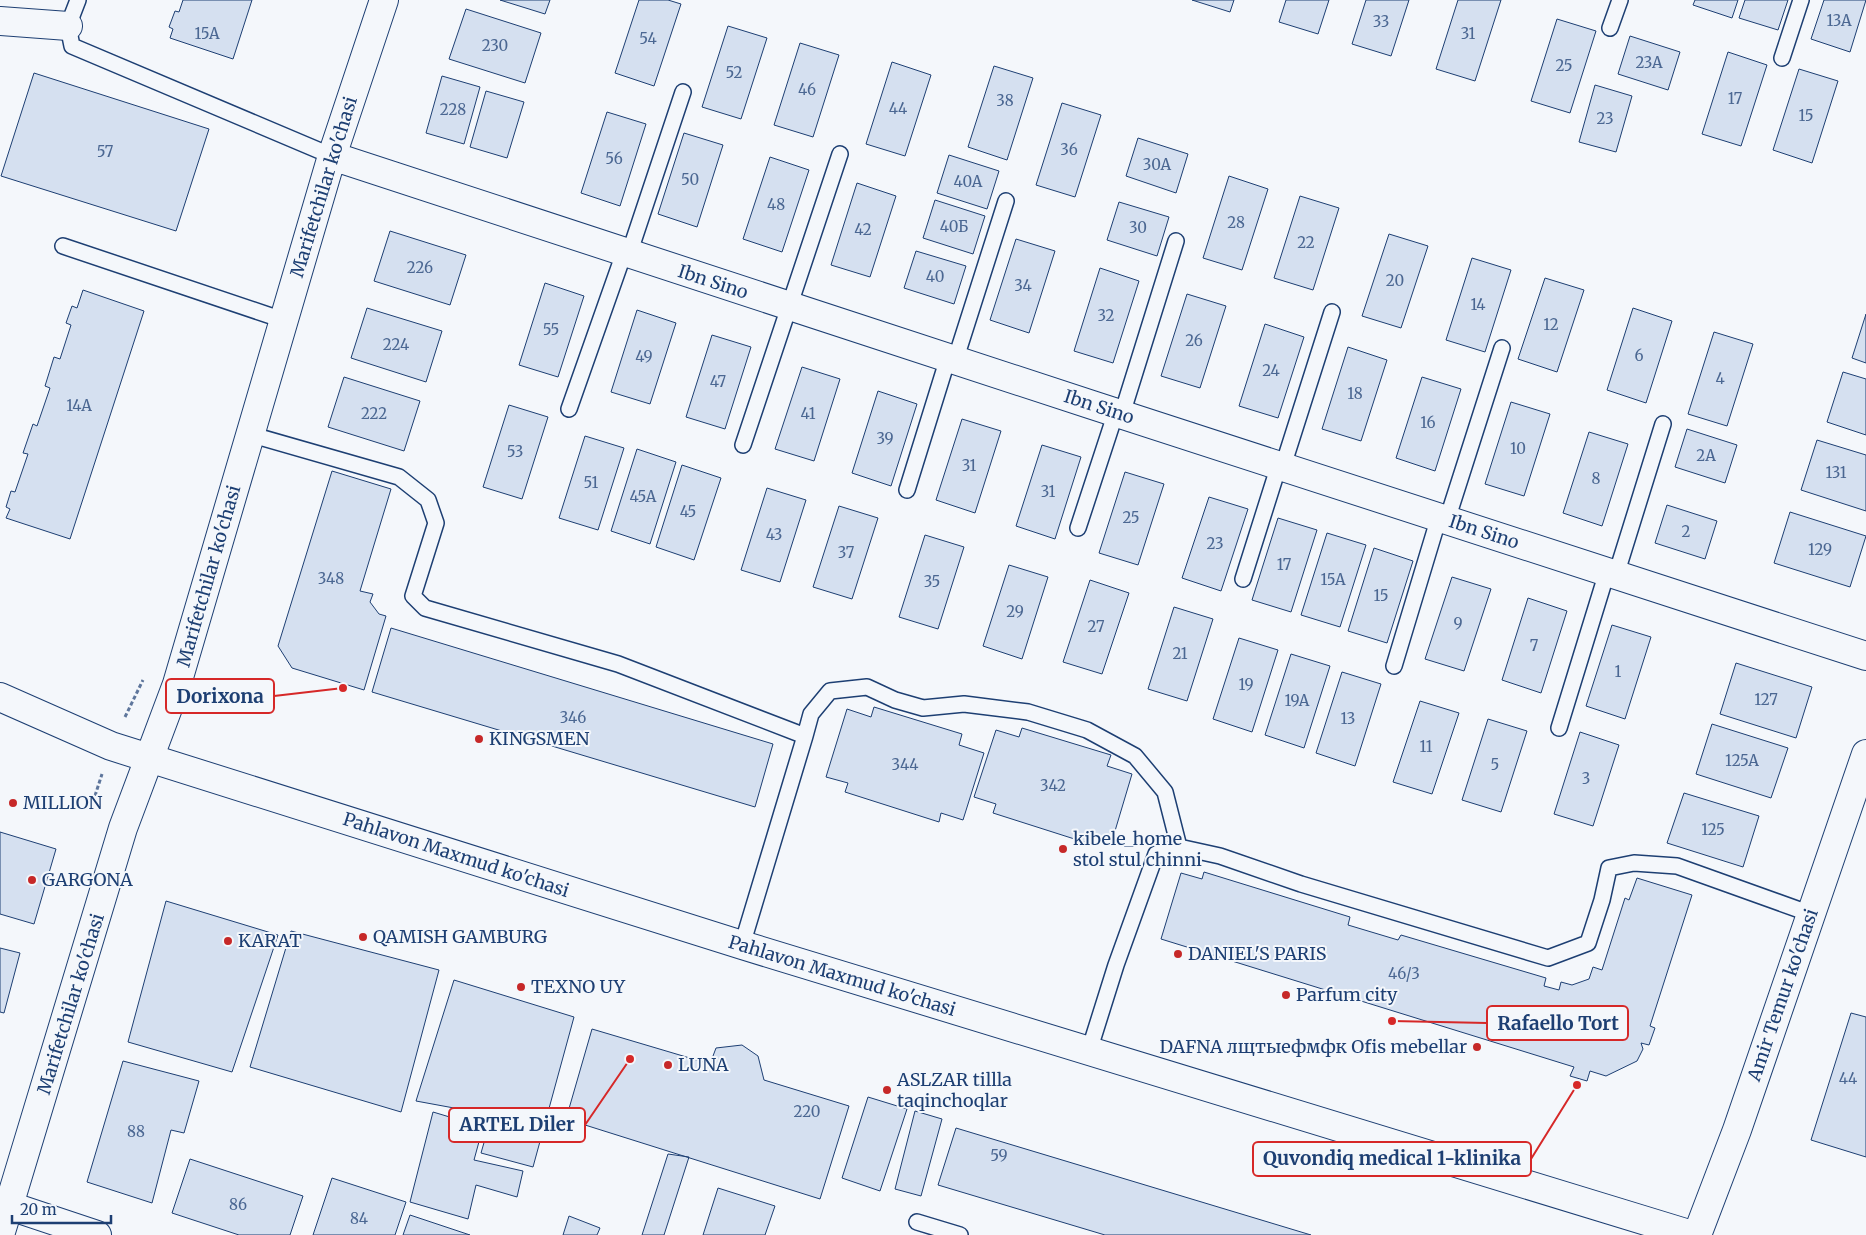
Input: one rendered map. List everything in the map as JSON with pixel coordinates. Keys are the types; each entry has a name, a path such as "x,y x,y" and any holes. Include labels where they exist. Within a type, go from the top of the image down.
{"street":[{"name":"Marifetchilar ko'chasi","path":"0,1235 123,828 178,684 249,434 332,156 384,0"},
{"path":"0,20 68,26"},
{"name":"Ibn Sino","path":"332,156 951,360 1866,656"},
{"name":"Pahlavon Maxmud ko'chasi","path":"0,697 112,746 742,945 1692,1235"},
{"name":"Amir Temur ko'chasi","path":"1697,1235 1737,1130 1811,914 1864,769"},
{"path":"10,1206 97,1235"}],"lane":[{"path":"78,0 68,26 72,46 332,156"},
{"path":"1610,28 1620,0"},
{"path":"1782,58 1801,0"},
{"path":"569,409 684,92"},
{"path":"743,445 840,154"},
{"path":"907,490 1006,202"},
{"path":"1078,528 1119,413 1176,241"},
{"path":"63,246 283,320"},
{"path":"1243,579 1332,312"},
{"path":"1394,666 1502,348"},
{"path":"1560,728 1662,424"},
{"path":"249,434 398,477 428,500 436,523 413,596 425,608 618,664 805,736"},
{"path":"742,945 811,714 830,690 867,687 895,700 923,708 964,704 1028,712 1087,730 1135,756 1165,792 1179,847"},
{"path":"1089,1051 1116,966 1156,854 1179,847 1220,856 1301,884 1548,958 1588,943 1602,900 1609,868 1634,863 1677,866 1811,914"},
{"path":"916,1222 960,1235"}],"building":[{"path":"183,0 252,0 233,59 170,38 173,29 169,27 175,11 179,12"},
{"path":"500,0 550,0 545,14"},
{"path":"639,0 668,0 681,4 654,86 615,73"},
{"path":"1192,0 1234,0 1230,12"},
{"path":"1286,0 1329,0 1318,34 1279,22"},
{"path":"1366,0 1409,0 1391,56 1352,44"},
{"path":"1458,0 1501,0 1475,81 1436,69"},
{"path":"1695,0 1738,0 1732,18 1693,5"},
{"path":"1745,0 1788,0 1778,30 1739,18"},
{"path":"1824,0 1866,0 1850,52 1811,39"},
{"path":"466,9 541,33 525,83 449,59"},
{"path":"1557,19 1596,31 1570,113 1531,101"},
{"path":"728,26 767,38 741,119 702,107"},
{"path":"1630,36 1680,52 1668,90 1618,74"},
{"path":"800,43 839,55 813,137 774,125"},
{"path":"1728,52 1767,65 1741,146 1702,134"},
{"path":"892,62 931,75 905,156 866,144"},
{"path":"994,66 1033,78 1007,160 968,147"},
{"path":"1799,69 1838,81 1812,163 1773,150"},
{"path":"34,73 209,129 176,231 1,176"},
{"path":"442,76 480,87 464,144 426,133"},
{"path":"1595,85 1632,96 1616,152 1579,142"},
{"path":"486,91 524,102 507,158 470,147"},
{"path":"1062,103 1101,115 1075,197 1036,185"},
{"path":"607,112 646,124 620,206 581,193"},
{"path":"684,133 723,145 697,227 658,214"},
{"path":"1138,138 1188,154 1176,193 1126,176"},
{"path":"949,155 999,171 987,209 937,193"},
{"path":"770,157 809,170 782,252 743,239"},
{"path":"1229,176 1268,189 1242,270 1203,258"},
{"path":"857,183 896,196 870,277 831,265"},
{"path":"1300,196 1339,208 1313,290 1274,278"},
{"path":"935,200 985,216 973,254 923,238"},
{"path":"1119,202 1169,217 1157,256 1107,240"},
{"path":"390,231 466,255 450,305 374,281"},
{"path":"1389,234 1428,246 1401,328 1362,316"},
{"path":"1016,239 1055,251 1029,333 990,320"},
{"path":"916,251 966,266 954,304 904,288"},
{"path":"1472,258 1511,270 1485,352 1446,340"},
{"path":"1100,268 1139,281 1113,363 1074,351"},
{"path":"1545,278 1584,290 1557,372 1518,359"},
{"path":"545,283 584,296 558,377 519,365"},
{"path":"83,290 144,311 70,539 6,518 10,509 6,507 11,491 15,492 28,454 23,453 33,424 37,426 50,388 45,386 54,357 60,359 71,325 66,323 72,306 77,308"},
{"path":"1187,294 1226,306 1200,388 1161,376"},
{"path":"367,308 442,331 426,382 351,358"},
{"path":"1633,308 1672,321 1646,403 1607,390"},
{"path":"637,310 676,323 650,404 611,392"},
{"path":"1866,314 1866,363 1852,358"},
{"path":"1265,324 1304,337 1278,418 1239,406"},
{"path":"1714,332 1753,344 1727,426 1688,414"},
{"path":"712,335 751,347 725,429 686,417"},
{"path":"1348,347 1387,360 1361,441 1322,429"},
{"path":"802,367 840,379 814,461 775,449"},
{"path":"1843,372 1866,379 1866,435 1827,422"},
{"path":"344,377 420,401 404,451 328,427"},
{"path":"1422,377 1461,389 1435,471 1396,458"},
{"path":"878,391 917,404 891,486 852,473"},
{"path":"1511,402 1550,414 1524,496 1485,484"},
{"path":"509,405 548,417 522,499 483,487"},
{"path":"962,419 1001,431 975,513 936,500"},
{"path":"1687,429 1737,445 1725,483 1675,467"},
{"path":"1589,432 1628,444 1602,526 1563,513"},
{"path":"585,436 624,448 598,530 559,518"},
{"path":"1817,440 1866,455 1866,511 1801,490"},
{"path":"1042,445 1081,457 1055,539 1016,526"},
{"path":"637,449 676,462 650,544 611,531"},
{"path":"682,465 721,478 694,560 656,547"},
{"path":"332,471 391,489 360,591 373,594 370,602 379,614 386,616 364,690 292,668 278,646"},
{"path":"1125,472 1164,484 1138,565 1099,553"},
{"path":"767,488 806,500 780,582 741,570"},
{"path":"1209,497 1248,509 1221,591 1182,578"},
{"path":"1667,505 1717,521 1705,559 1655,543"},
{"path":"839,506 878,518 852,599 813,587"},
{"path":"1790,512 1866,536 1850,587 1774,563"},
{"path":"1278,518 1317,530 1291,612 1252,600"},
{"path":"1327,533 1366,545 1340,627 1301,615"},
{"path":"925,535 964,547 938,629 899,617"},
{"path":"1374,548 1413,561 1387,643 1348,631"},
{"path":"1009,565 1048,577 1022,659 983,646"},
{"path":"1452,577 1491,589 1464,671 1425,659"},
{"path":"1090,580 1129,593 1102,674 1063,662"},
{"path":"1528,598 1567,611 1541,693 1502,680"},
{"path":"1174,607 1213,619 1187,701 1148,689"},
{"path":"1612,625 1651,637 1625,719 1586,706"},
{"path":"391,628 773,744 755,807 372,692"},
{"path":"1239,638 1278,650 1252,732 1213,719"},
{"path":"1291,654 1330,666 1304,748 1265,735"},
{"path":"1736,663 1812,687 1796,738 1720,714"},
{"path":"1342,672 1381,684 1355,766 1316,753"},
{"path":"1420,701 1459,713 1432,794 1393,782"},
{"path":"874,707 962,734 959,745 984,753 963,820 941,813 939,822 845,792 848,783 826,777 847,709 871,717"},
{"path":"1488,719 1527,731 1501,812 1462,800"},
{"path":"1712,724 1788,748 1771,798 1696,774"},
{"path":"1022,728 1111,755 1107,766 1132,774 1112,841 1090,834 1087,843 993,813 996,804 974,797 996,730 1019,737"},
{"path":"1580,732 1619,745 1593,826 1554,814"},
{"path":"1684,793 1759,816 1743,867 1667,843"},
{"path":"0,832 56,849 34,924 0,914"},
{"path":"1204,872 1350,917 1348,925 1398,940 1401,935 1546,978 1544,986 1559,990 1561,982 1572,985 1589,979 1593,967 1602,970 1625,898 1629,900 1637,878 1692,895 1650,1026 1655,1028 1649,1045 1641,1043 1643,1049 1637,1061 1606,1076 1590,1071 1587,1081 1570,1076 1574,1067 1161,939 1181,873 1202,879"},
{"path":"166,901 278,935 232,1072 128,1042"},
{"path":"291,931 439,970 401,1112 250,1067"},
{"path":"0,948 20,953 4,1013 0,1012"},
{"path":"454,980 574,1017 533,1167 481,1153 492,1115 416,1101"},
{"path":"1851,1013 1866,1017 1866,1157 1811,1140"},
{"path":"592,1029 710,1064 716,1048 742,1045 758,1056 764,1080 849,1106 820,1199 566,1119"},
{"path":"123,1061 199,1081 184,1133 171,1130 152,1203 87,1182"},
{"path":"868,1097 907,1109 880,1191 842,1178"},
{"path":"915,1111 942,1119 921,1196 895,1189"},
{"path":"433,1112 483,1127 474,1160 523,1171 517,1197 476,1185 468,1219 410,1202"},
{"path":"956,1128 1311,1235 1105,1235 938,1185"},
{"path":"668,1154 689,1157 664,1235 642,1235"},
{"path":"190,1159 303,1196 290,1235 239,1235 172,1213"},
{"path":"332,1178 406,1202 395,1235 313,1235"},
{"path":"718,1188 775,1206 765,1235 703,1235"},
{"path":"410,1215 470,1235 403,1235"},
{"path":"569,1216 600,1228 597,1235 563,1235"}],"place":[{"name":"Dorixona","path":"343,688"},
{"name":"KINGSMEN","path":"479,739"},
{"name":"MILLION","path":"13,803"},
{"name":"kibele_home stol stul chinni","path":"1063,849"},
{"name":"GARGONA","path":"32,880"},
{"name":"QAMISH GAMBURG","path":"363,937"},
{"name":"KARAT","path":"228,941"},
{"name":"DANIEL'S PARIS","path":"1178,954"},
{"name":"TEXNO UY","path":"521,987"},
{"name":"Parfum city","path":"1286,995"},
{"name":"Rafaello Tort","path":"1392,1021"},
{"name":"DAFNA лщтыефмфк Ofis mebellar","path":"1477,1047"},
{"name":"ARTEL Diler","path":"630,1059"},
{"name":"LUNA","path":"668,1065"},
{"name":"Quvondiq medical 1-klinika","path":"1577,1085"},
{"name":"ASLZAR tillla taqinchoqlar","path":"887,1090"}]}
